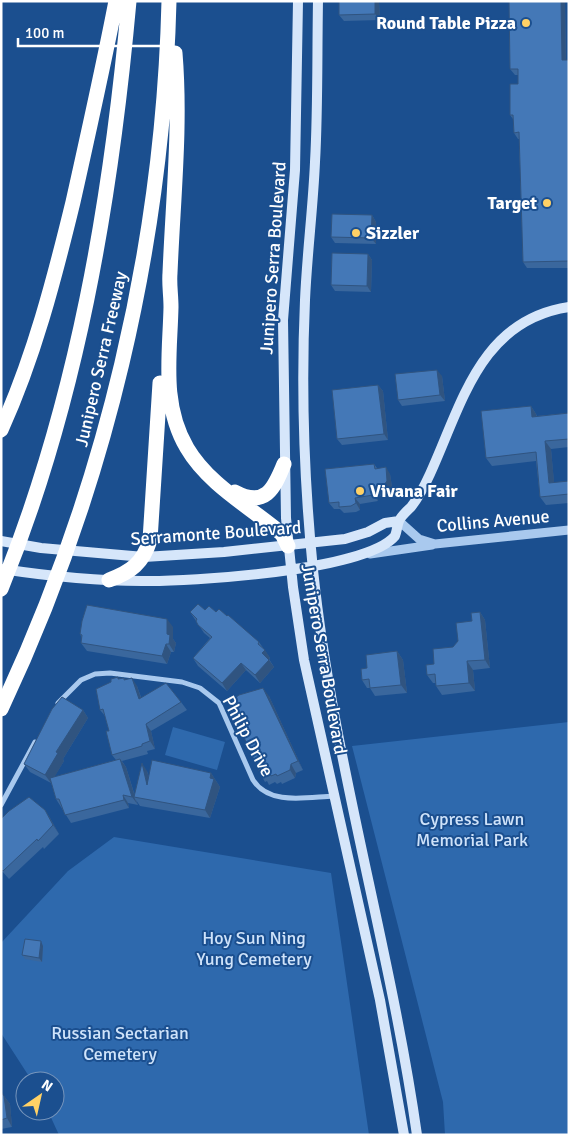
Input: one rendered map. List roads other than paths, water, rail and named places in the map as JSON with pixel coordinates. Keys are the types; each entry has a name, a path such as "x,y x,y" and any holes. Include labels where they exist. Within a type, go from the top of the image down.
{"highway":[{"path":"1,430 33,353 46,307 85,149 116,1"},
{"name":"Junipero Serra Freeway","path":"2,581 24,526 64,399 88,291 111,156 129,1"},
{"path":"170,1 179,113 170,275 171,304 168,382 171,409 187,449 212,477 282,534 288,546"},
{"name":"Junipero Serra Freeway","path":"1,709 52,589 73,532 110,410 141,272 159,146 170,1"},
{"path":"109,580 128,572 144,557 152,528 165,304 170,275"},
{"path":"212,477 239,495 259,498 273,489 284,464"}],"main road":[{"name":"Junipero Serra Boulevard","path":"298,1 296,167 283,320 284,464 288,546 304,660 382,1010 404,1135"},
{"name":"Junipero Serra Boulevard","path":"318,1 316,159 305,299 304,362 305,465 313,566 334,716 401,1036 417,1135"},
{"path":"2,581 183,580 313,566 365,555 393,539 399,521 424,487 474,376 487,354 504,336 522,323 541,314 569,307"},
{"name":"Serramonte Boulevard","path":"1,541 41,548 144,557 288,546 357,537 385,523 399,521"}],"street":[{"name":"Collins Avenue","path":"399,521 419,539 436,544 569,530"},
{"path":"365,555 436,544"},
{"name":"Philip Drive","path":"54,708 65,694 81,680 95,674 138,675 182,682 200,688 219,703 253,780 260,789 279,798 334,796"},
{"path":"1,805 40,734"}],"place":[{"name":"Round Table Pizza","path":"526,23"},
{"name":"Target","path":"547,203"},
{"name":"Sizzler","path":"356,233"},
{"name":"Vivana Fair","path":"360,491"}],"park label":[{"name":"Cypress Lawn Memorial Park","path":"472,830"},
{"name":"Hoy Sun Ning Yung Cemetery","path":"254,948"},
{"name":"Russian Sectarian Cemetery","path":"120,1043"}]}
